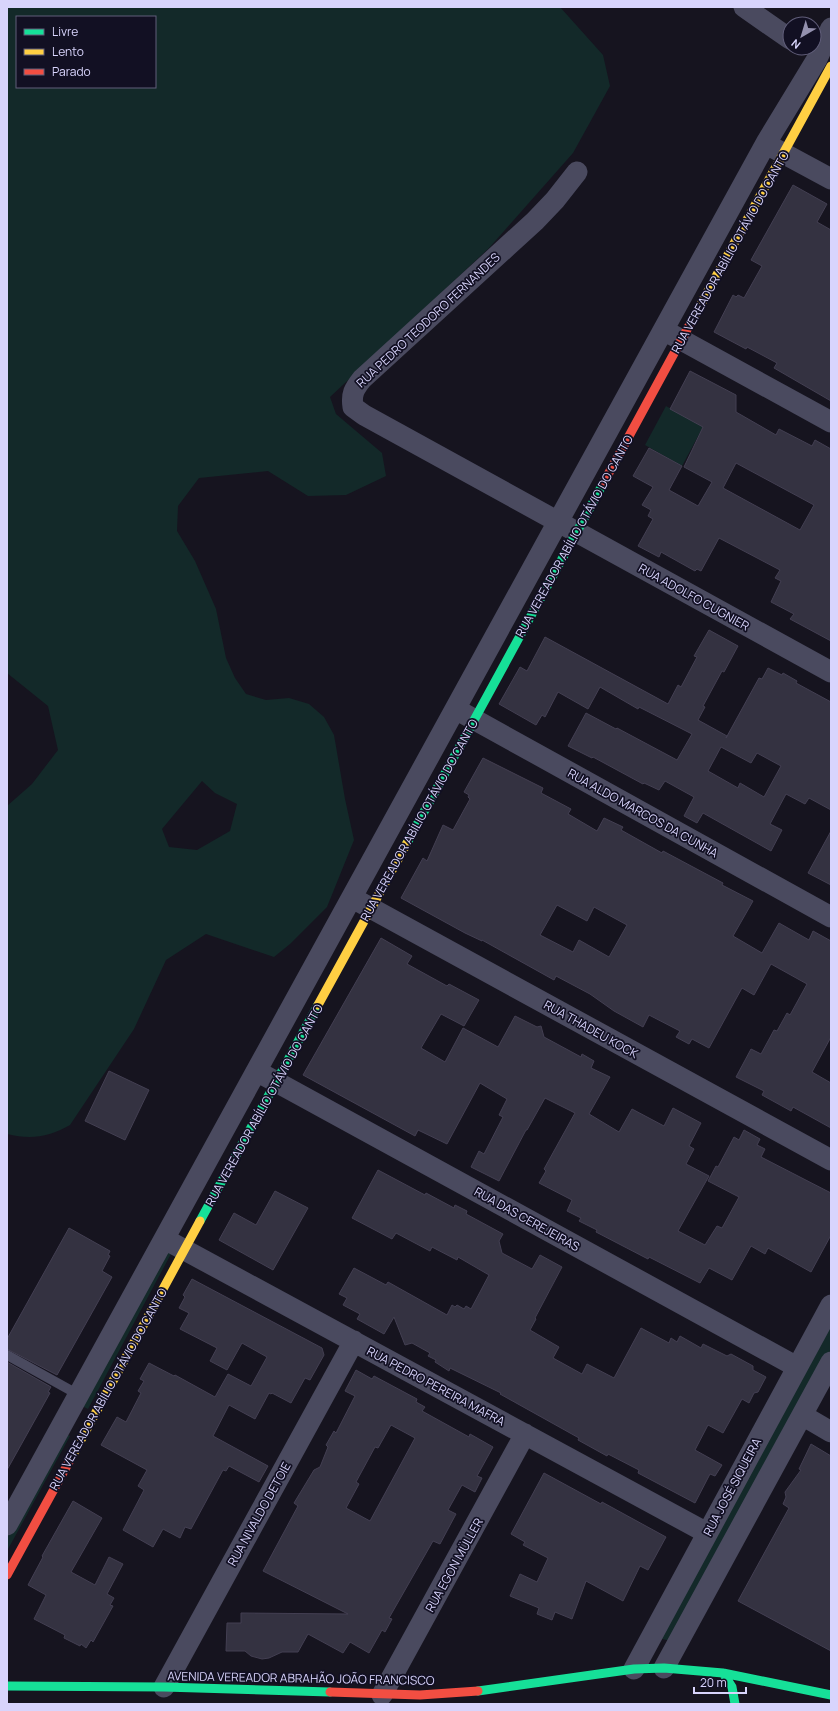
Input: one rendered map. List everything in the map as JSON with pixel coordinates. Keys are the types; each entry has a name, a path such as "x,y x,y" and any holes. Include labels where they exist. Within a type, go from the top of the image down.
{"street":[{"path":"744,7 782,34"},
{"name":"RUA VEREADOR ABÍLIO OTÁVIO DO CANTO","path":"7,1575 681,340 774,148 820,60 831,28"},
{"path":"774,148 831,180"},
{"name":"RUA VEREADOR ABÍLIO OTÁVIO DO CANTO","path":"7,1526 663,330 774,148"},
{"name":"RUA PEDRO TEODORO FERNANDES","path":"558,522 364,415 353,406 352,395 362,379 536,221 577,172"},
{"path":"663,330 831,422"},
{"name":"RUA ADOLFO CUGNIER","path":"558,522 831,672"},
{"name":"RUA ALDO MARCOS DA CUNHA","path":"455,708 831,917"},
{"name":"RUA THADEU KOCK","path":"351,898 831,1160"},
{"name":"RUA DAS CEREJEIRAS","path":"256,1071 797,1367"},
{"name":"RUA PEDRO PEREIRA MAFRA","path":"164,1238 707,1533"},
{"name":"RUA JOSÉ SIQUEIRA","path":"634,1669 831,1305"},
{"name":"RUA NIVALDO DETOIE","path":"164,1687 354,1341"},
{"path":"664,1668 831,1362"},
{"path":"802,1415 831,1432"},
{"path":"67,1416 88,1426"},
{"name":"RUA EGON MÜLLER","path":"382,1695 525,1434"},
{"name":"AVENIDA VEREADOR ABRAHÃO JOÃO FRANCISCO","path":"7,1686 164,1687 420,1695 479,1691 634,1669 664,1668 723,1673 831,1695"},
{"path":"723,1673 730,1682 735,1693 735,1704"},
{"path":"274,1700 285,1691"}],"lane":[{"path":"7,1355 79,1395"}],"green space":[{"path":"7,7 560,7 603,55 610,86 573,153 489,248 330,397 336,414 382,453 386,476 346,495 308,496 268,471 199,478 178,506 177,531 195,561 216,609 226,658 235,678 246,694 266,700 289,698 309,704 324,717 334,735 354,840 327,907 290,944 274,957 206,934 166,960 134,1029 70,1125 47,1135 24,1137 7,1134 7,806 32,784 58,750 48,706 7,673","holes":["202,781 215,793 237,804 230,831 197,850 169,847 162,829"]},
{"path":"666,406 703,427 682,466 645,445"},
{"path":"166,1250 172,1252 88,1409 82,1406"},
{"path":"831,1319 831,1349 671,1641 658,1638"},
{"path":"63,1432 70,1436 7,1551 7,1535"}],"building":[{"path":"793,185 827,204 817,222 831,230 831,401 774,368 777,363 714,332 733,295 736,297 738,295 744,298 762,266 751,260"},
{"path":"690,371 736,395 736,412 776,435 779,429 812,446 815,440 831,449 831,641 790,619 794,614 771,602 781,581 775,578 780,570 719,538 701,571 697,569 695,571 661,552 659,557 638,546 653,519 648,516 651,510 642,505 653,487 633,476 649,448 682,466 669,490 698,506 712,482 684,467 703,427 670,409","holes":["736,463 814,505 800,530 723,488"]},
{"path":"709,630 738,646 724,672 722,671 703,706 705,707 698,720 727,736 726,738 759,678 762,679 768,668 782,675 783,673 797,681 796,683 831,702 831,810 809,798 805,804 786,794 770,824 782,830 771,851 703,813 697,823 684,816 694,797 665,781 659,790 644,783 643,784 593,757 592,758 568,746 586,713 677,760 692,734 639,707 638,709 600,687 588,709 558,692 545,717 542,715 536,725 499,704 520,667 527,671 545,637 668,704 678,685 681,687 697,657 694,656","holes":["721,747 751,763 757,753 781,766 764,797 740,783 738,788 708,771"]},
{"path":"483,758 543,788 541,793 571,809 568,814 597,831 604,818 623,827 621,830 662,853 663,851 753,901 733,936 762,953 779,923 809,940 813,931 831,941 831,1037 812,1072 831,1083 831,1128 793,1107 791,1111 762,1095 764,1091 736,1077 751,1049 761,1054 774,1030 777,1031 787,1013 790,1015 807,984 771,964 754,995 742,988 709,1048 692,1039 689,1044 676,1037 680,1031 649,1015 643,1027 614,1011 590,994 556,976 554,980 482,940 465,933 401,898 423,858 427,861 443,825 453,830 470,799 468,797 469,795 464,792","holes":["557,905 587,921 594,907 627,925 609,957 579,940 573,952 540,935"]},
{"path":"831,831 831,885 808,873"},
{"path":"381,938 412,956 407,964 447,986 449,984 479,1000 464,1026 441,1014 421,1048 445,1062 463,1028 498,1047 515,1016 537,1027 541,1026 544,1037 581,1057 582,1054 594,1061 591,1068 610,1077 589,1114 619,1132 632,1109 664,1126 673,1108 701,1123 689,1146 694,1149 686,1164 709,1176 678,1231 705,1245 717,1226 722,1228 739,1197 708,1181 716,1166 718,1167 734,1137 739,1140 744,1130 760,1139 757,1145 765,1149 761,1157 831,1193 831,1235 811,1272 768,1248 765,1254 751,1246 732,1280 709,1268 700,1283 649,1257 648,1259 596,1232 597,1230 579,1221 581,1218 567,1211 572,1200 539,1183 546,1171 544,1169 575,1113 545,1098 499,1181 471,1167 479,1151 484,1154 503,1117 499,1115 507,1099 480,1083 447,1144 418,1130 415,1136 303,1075"},
{"path":"109,1071 149,1090 125,1140 85,1121"},
{"path":"378,1170 425,1195 426,1193 454,1208 455,1205 467,1211 466,1214 503,1234 499,1241 502,1253 532,1269 540,1255 562,1267 530,1330 559,1347 553,1358 582,1374 587,1364 614,1378 641,1328 669,1343 671,1338 677,1342 680,1336 701,1348 703,1344 727,1356 731,1354 753,1366 753,1370 766,1377 758,1392 754,1393 749,1403 742,1399 723,1433 708,1425 695,1450 722,1465 715,1476 710,1474 695,1503 638,1473 639,1470 608,1454 607,1456 578,1440 579,1438 500,1394 501,1393 450,1368 449,1371 435,1362 436,1360 428,1356 430,1353 412,1343 405,1345 394,1317 384,1334 357,1319 360,1314 343,1305 347,1298 339,1294 354,1268 386,1285 388,1282 447,1315 452,1305 455,1307 457,1305 464,1309 466,1306 471,1309 489,1275 458,1257 457,1260 432,1247 430,1251 396,1233 392,1239 352,1218"},
{"path":"275,1191 308,1208 273,1270 219,1240 234,1213 256,1225"},
{"path":"69,1228 110,1251 108,1255 110,1256 102,1271 112,1277 57,1375 7,1349 7,1339"},
{"path":"192,1279 322,1348 324,1355 310,1380 305,1378 291,1403 272,1393 269,1393 255,1419 229,1405 213,1436 268,1466 259,1482 229,1466 226,1471 223,1470 191,1529 185,1527 180,1538 163,1529 153,1547 123,1530 144,1490 138,1486 147,1470 101,1445 117,1417 126,1422 141,1393 138,1391 144,1381 140,1379 149,1363 174,1376 175,1375 215,1397 228,1374 251,1386 267,1357 242,1343 227,1370 210,1361 217,1348 180,1329 189,1313 179,1308 185,1297 183,1295"},
{"path":"7,1362 51,1387 48,1392 50,1393 7,1470"},
{"path":"356,1370 372,1379 374,1376 417,1399 416,1402 425,1407 422,1411 469,1437 470,1434 493,1447 477,1476 482,1478 475,1492 462,1485 448,1510 456,1514 440,1544 433,1541 389,1618 392,1619 385,1632 382,1630 369,1653 350,1642 343,1653 308,1634 298,1652 282,1652 269,1658 262,1659 251,1656 245,1651 226,1651 227,1623 241,1623 241,1613 348,1614 263,1571 298,1506 294,1503 314,1470 320,1467 328,1447 326,1445 334,1431 336,1433 355,1396 345,1391","holes":["391,1425 415,1438 370,1521 346,1508 359,1484 356,1482 375,1447 378,1448"]},
{"path":"811,1444 831,1456 831,1651 738,1601 789,1508 783,1504 786,1497 785,1492 801,1470 799,1469"},
{"path":"544,1473 601,1504 602,1502 666,1537 648,1570 640,1566 623,1601 586,1581 572,1619 555,1612 552,1620 537,1614 539,1608 510,1596 520,1574 537,1582 548,1558 523,1545 525,1542 511,1534"},
{"path":"73,1501 102,1518 71,1572 95,1585 109,1557 123,1564 107,1594 114,1598 110,1605 113,1606 93,1642 91,1640 86,1648 81,1644 80,1646 64,1638 65,1635 34,1619 46,1595 28,1585 43,1557 42,1556"}],"traffic: fast":[{"path":"407,843 604,482"},
{"path":"200,1221 318,1005"},
{"path":"478,1691 634,1669 664,1668 723,1673 831,1695"},
{"path":"723,1673 732,1687 735,1704"},
{"path":"7,1686 164,1687 330,1692"}],"traffic: slow":[{"path":"690,324 831,66"},
{"path":"318,1005 407,843"},
{"path":"70,1460 200,1221"}],"traffic: jam":[{"path":"604,482 690,324"},
{"path":"7,1575 70,1460"},
{"path":"330,1692 420,1695 478,1691"}]}
